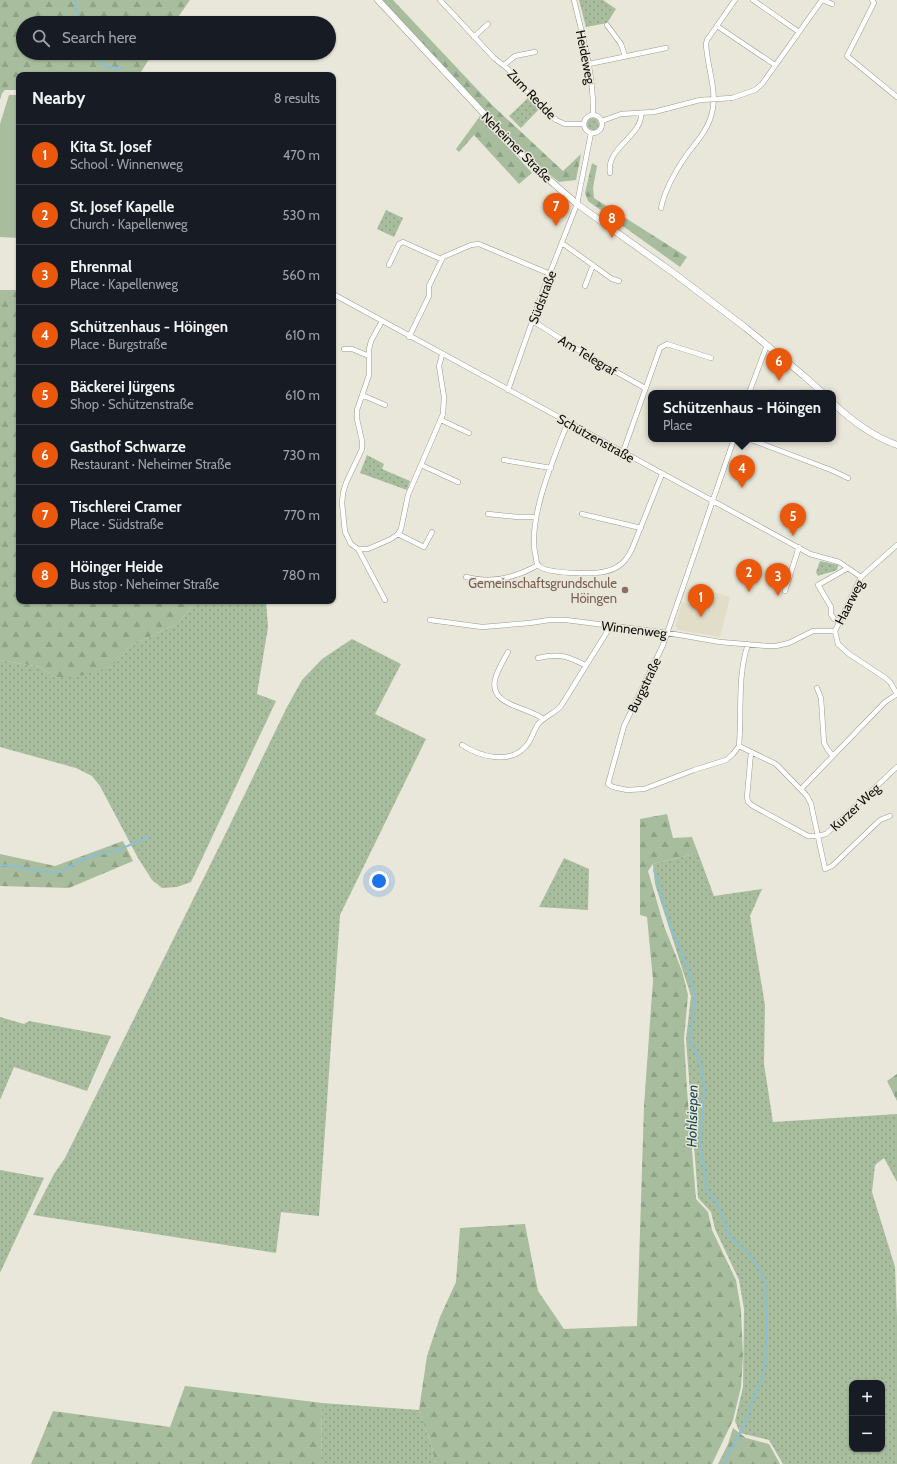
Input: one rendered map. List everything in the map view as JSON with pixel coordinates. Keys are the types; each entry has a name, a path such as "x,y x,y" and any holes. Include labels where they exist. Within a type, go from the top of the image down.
{"main road":[{"name":"Neheimer Straße","path":"378,0 530,163 577,204 677,275 767,345 820,390"},
{"path":"836,406 854,422 882,439 897,445"}],"street":[{"name":"Zum Redde","path":"440,0 494,58 504,65 538,104 556,120 565,124 584,124"},
{"path":"444,5 449,0"},
{"name":"Heideweg","path":"574,0 585,40 592,87 593,114"},
{"path":"661,208 664,193 676,172 707,127 712,109 713,88 706,44 707,40 735,0"},
{"path":"753,0 799,32"},
{"path":"602,121 621,114 654,112 700,100 732,98 755,90 762,84 823,0 832,4"},
{"path":"872,0 874,3 846,56 897,98"},
{"path":"474,37 488,24"},
{"path":"606,24 622,44 625,56"},
{"path":"717,26 775,65"},
{"path":"589,64 666,48"},
{"name":"Zum Redde","path":"504,65 515,56 535,52"},
{"path":"610,173 608,166 625,141 640,124 642,113"},
{"path":"593,114 598,116 602,121 602,126 599,131 591,133 586,130 584,124 587,116 593,114"},
{"path":"577,204 591,133"},
{"name":"Südstraße","path":"508,390 577,204"},
{"path":"389,265 399,244 403,242 441,259"},
{"path":"562,243 612,279 619,281"},
{"path":"409,337 428,296 429,286 443,256 471,245 479,244 550,274"},
{"path":"585,286 592,265"},
{"name":"Schützenstraße","path":"336,296 442,355 810,554 839,562 861,577"},
{"name":"Am Telegraf","path":"533,321 586,356 645,388"},
{"path":"382,322 372,341 369,356 370,369 357,414 362,440 362,449 346,483 342,503 345,532 351,544 358,549 385,600"},
{"path":"623,452 657,352 662,345 672,345 711,358"},
{"path":"751,390 767,345"},
{"path":"344,349 352,349 369,356"},
{"path":"358,549 368,549 391,539 398,534 403,523 408,495 441,420 444,404 438,366 442,355"},
{"path":"362,395 385,406"},
{"path":"441,420 469,433"},
{"path":"568,422 551,468 536,517 534,548 538,565 547,570 568,573 595,573 612,569 620,565 626,559 641,528 662,474"},
{"name":"Burgstraße","path":"733,442 668,633 624,726 608,784 613,787 627,790 644,790 694,770 726,760 739,746"},
{"path":"757,442 848,478"},
{"path":"504,460 551,468"},
{"path":"421,465 458,482"},
{"path":"488,514 536,517"},
{"path":"582,514 641,528"},
{"path":"398,534 424,547 432,532"},
{"name":"Haarweg","path":"897,545 861,577 835,631 838,644 849,654 890,682 897,694"},
{"path":"785,591 799,547"},
{"path":"466,577 493,581 512,576 538,565"},
{"path":"839,621 834,619 831,614 831,607 818,585 848,568"},
{"name":"Winnenweg","path":"430,620 474,627 558,620 668,633 720,642 776,646 789,643 813,631 835,631"},
{"path":"462,745 471,751 487,756 501,757 513,755 521,751 527,746 537,726 543,719 558,710 561,706 610,627"},
{"path":"748,644 741,674 739,746 776,764 810,800 825,870 832,866 880,820 890,816"},
{"path":"508,652 494,680 496,693 502,700 538,715 543,719"},
{"path":"538,658 562,655 585,666"},
{"path":"817,688 821,698 824,742 833,756"},
{"path":"801,789 885,702 897,694"},
{"name":"Kurzer Weg","path":"750,752 748,802 808,836 826,834 897,767"}],"shaded area":[{"path":"717,593 730,597 720,637 678,630 675,625 682,602 712,611"}],"green space":[{"path":"0,0 190,0 179,16 16,16 16,60 149,60 141,72 16,72 16,90 5,90 2,93 0,100"},
{"path":"381,0 393,0 491,104 563,171 581,154 576,180 559,182 529,158"},
{"path":"579,0 603,0 616,9 607,23 586,27"},
{"path":"9,95 16,95 16,238 0,237 0,124"},
{"path":"528,98 539,109 521,128 509,116"},
{"path":"480,116 532,173 519,184 474,135 459,152 456,149"},
{"path":"591,118 595,118 599,124 595,130 591,130 587,126 587,122"},
{"path":"592,163 597,166 593,188 594,198 687,257 680,267 588,201 585,193"},
{"path":"386,210 403,218 394,237 377,229"},
{"path":"0,290 16,290 16,604 194,604 177,624 132,645 111,667 84,675 56,678 40,667 0,660"},
{"path":"367,455 384,464 382,469 410,481 407,490 360,473"},
{"path":"820,561 838,565 837,570 818,576 816,572"},
{"path":"194,604 266,604 268,627 257,694 276,701 191,882 177,887 162,888 152,880 138,858 100,786 92,776 76,768 0,747 0,660 40,667 56,678 111,667 132,645 177,624"},
{"path":"352,639 401,664 375,714 426,739 340,915 319,1216 281,1212 276,1253 33,1215 54,1174 65,1158 287,707 302,680 322,659"},
{"path":"667,814 673,838 692,837 698,853 653,864 648,871 664,926 682,971 688,995 684,1039 696,1199 708,1212 712,1230 736,1280 741,1310 743,1357 741,1387 733,1420 712,1464 435,1464 432,1447 419,1410 427,1356 440,1317 456,1282 460,1228 525,1224 538,1291 564,1329 637,1326 644,1106 653,980 647,917 640,915 640,819"},
{"path":"123,841 133,861 69,888 0,886 0,854 55,866"},
{"path":"698,853 714,896 762,889 750,916 765,1005 764,1064 773,1122 897,1114 897,1182 884,1158 875,1165 872,1192 895,1267 897,1317 897,1464 783,1464 769,1440 740,1433 735,1421 743,1387 744,1309 739,1280 715,1229 711,1212 698,1198 686,1039 691,996 655,884 653,864"},
{"path":"564,858 589,869 588,910 539,907"},
{"path":"0,1017 24,1024 29,1021 111,1036 87,1091 14,1067 0,1100"},
{"path":"897,1074 897,1101 887,1081"},
{"path":"0,1170 44,1178 0,1273"},
{"path":"185,1386 322,1403 321,1464 31,1464 53,1411 170,1427"},
{"path":"322,1403 419,1410 432,1447 435,1464 321,1464"},
{"path":"733,1428 746,1438 769,1444 780,1464 718,1464 728,1444"}],"waterway":[{"path":"75,0 79,16"},
{"path":"99,60 106,66 123,68"},
{"path":"0,865 57,873 93,855 113,852 149,837"},
{"name":"Hohlsiepen","path":"654,870 669,922 689,971 695,997 690,1040 701,1066 703,1075 704,1091 700,1142 707,1190 718,1205 730,1237 747,1252 759,1268 765,1283 767,1341 764,1371 743,1427 723,1464"}],"place":[{"name":"Tischlerei Cramer","path":"556,226"},
{"name":"Höinger Heide","path":"612,238"},
{"name":"Gasthof Schwarze","path":"779,381"},
{"name":"Schützenhaus - Höingen","path":"742,488"},
{"name":"Bäckerei Jürgens","path":"793,536"},
{"name":"Gemeinschaftsgrundschule Höingen","path":"625,590"},
{"name":"St. Josef Kapelle","path":"749,592"},
{"name":"Ehrenmal","path":"778,596"},
{"name":"Kita St. Josef","path":"701,617"}]}
